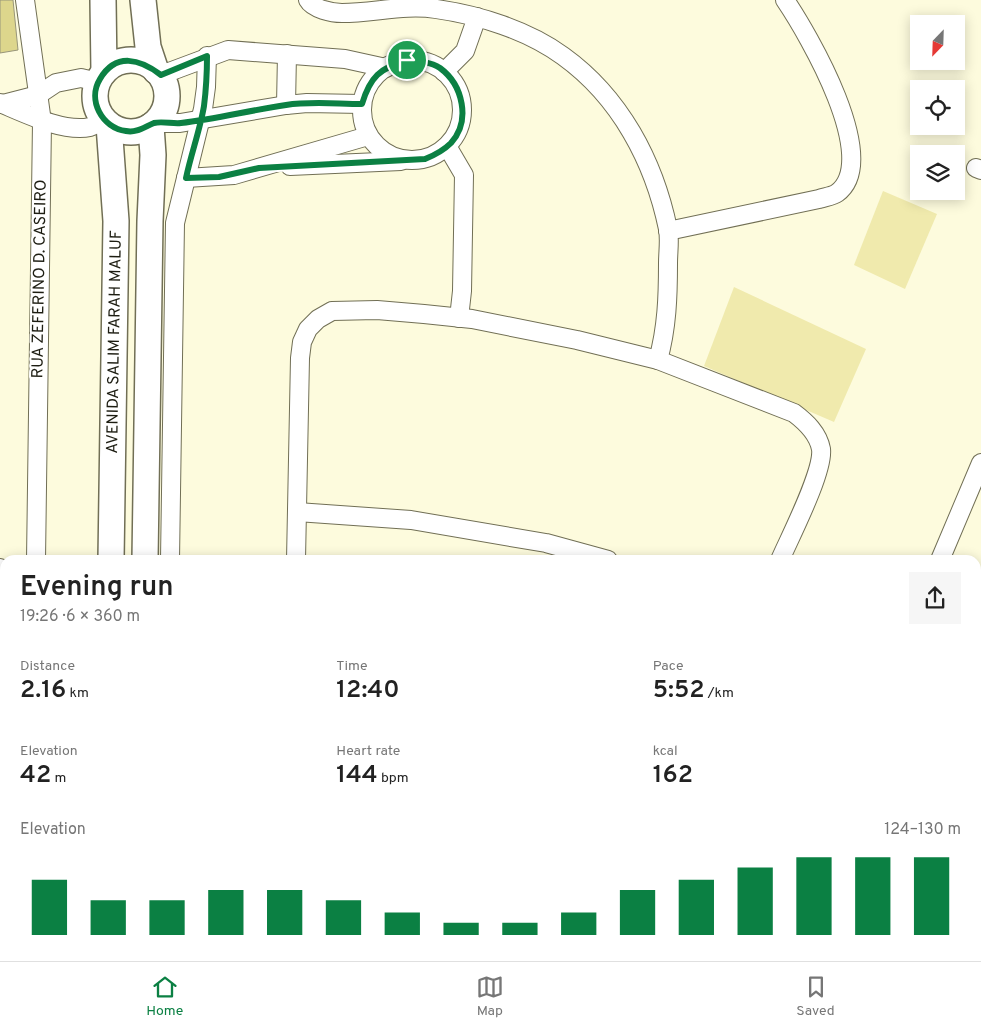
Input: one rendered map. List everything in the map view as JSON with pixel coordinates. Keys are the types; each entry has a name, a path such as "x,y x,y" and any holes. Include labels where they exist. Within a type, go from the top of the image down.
{"main road":[{"path":"104,0 101,77 95,92 96,102 107,122 125,131 137,131 153,125 164,110 167,98 165,86 148,46 143,0"},
{"path":"101,77 117,63 133,60 144,63 158,73"},
{"name":"AVENIDA SALIM FARAH MALUF","path":"107,122 116,221 111,555"},
{"name":"AVENIDA SALIM FARAH MALUF","path":"145,555 153,125"}],"street":[{"name":"RUA ZEFERINO D. CASEIRO","path":"25,0 42,122 36,555"},
{"path":"668,231 819,199 837,193 844,184 850,172 852,156 845,121 823,65 802,25 785,0"},
{"path":"314,4 342,13 421,7 477,17 534,38 562,55 587,75 610,98 641,148 656,187 668,231 667,317 658,360"},
{"path":"444,72 465,51 477,17"},
{"path":"158,73 228,50 345,59 386,68"},
{"path":"286,105 287,54"},
{"path":"170,555 175,223 200,119 206,87 207,56"},
{"path":"259,168 409,161 425,159 440,153 452,142 460,127 463,111 460,95 452,80 440,68 424,61 407,60 386,68 377,74 367,88 362,104 363,120 368,136 379,148 393,157 409,161"},
{"path":"1,103 38,96 56,83 81,78 101,77"},
{"path":"1,103 42,122 77,127 90,127 107,122"},
{"path":"153,125 180,123 286,105 307,103 362,104"},
{"path":"186,178 219,177 259,168 368,136"},
{"path":"447,146 464,175 462,291 459,318"},
{"path":"296,555 300,358 302,342 308,329 318,319 332,311 377,310 459,318 577,340 658,360 794,413 806,422 816,435 821,449 819,464 782,555"},
{"path":"942,555 981,463"},
{"path":"298,512 412,520 546,543 590,555"}],"shaded area":[{"path":"883,191 937,214 905,289 854,265"},
{"path":"734,287 866,349 834,422 704,366"}],"building":[{"path":"0,0 13,0 18,50 0,53"}],"route":[{"path":"407,60 391,65 377,74 367,88 362,104 307,103 286,105 246,113 200,119 180,123 155,123 137,131 125,131 109,125 99,111 96,102 95,92 98,82 104,72 112,65 122,61 133,60 144,63 161,75 207,56 203,108 200,119 196,134 186,178 234,175 259,168 425,159 440,153 452,142 460,127 463,111 460,95 452,80 440,68 424,61 407,60"}]}
